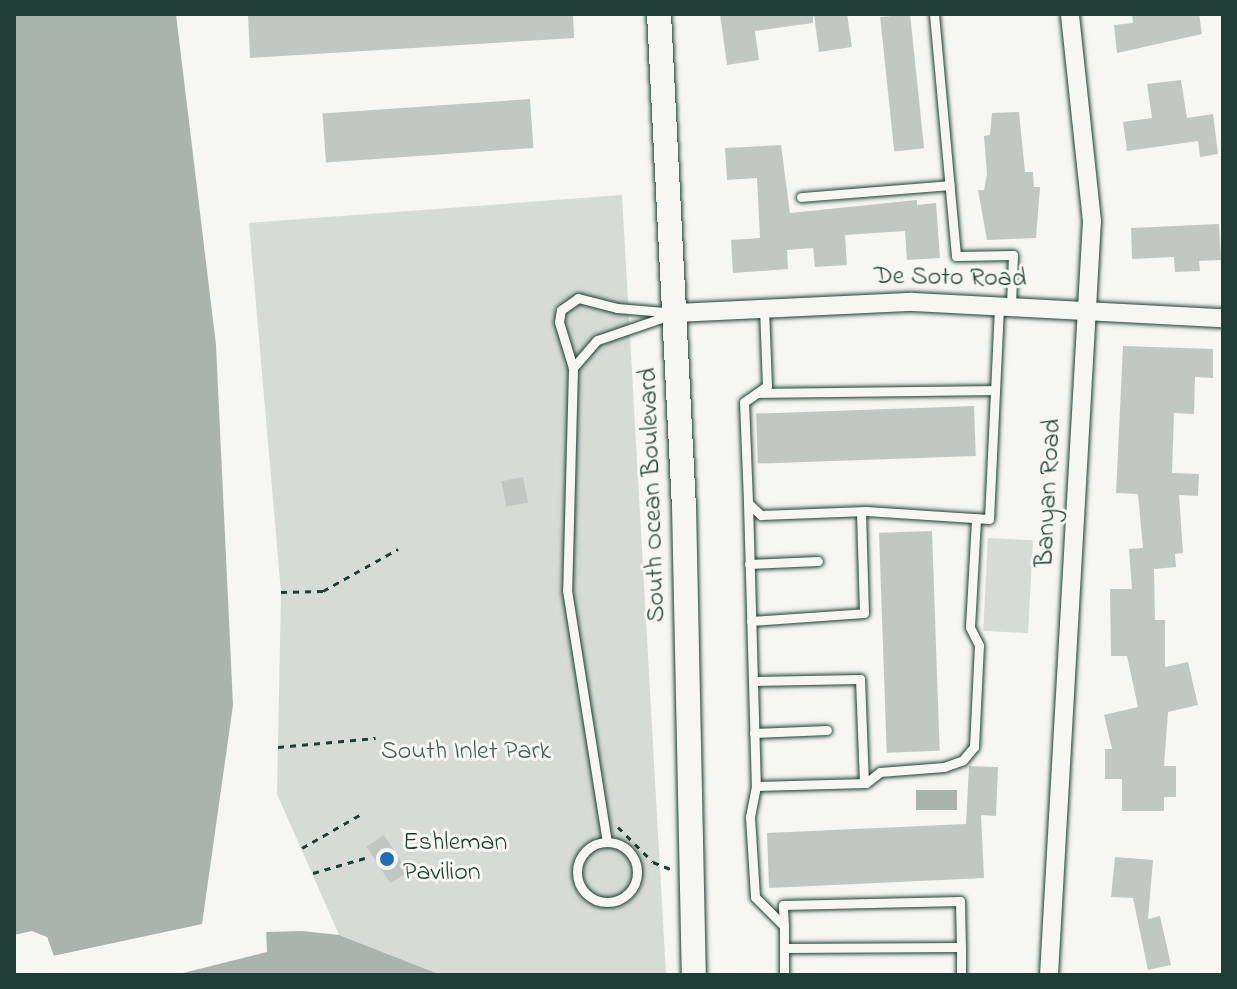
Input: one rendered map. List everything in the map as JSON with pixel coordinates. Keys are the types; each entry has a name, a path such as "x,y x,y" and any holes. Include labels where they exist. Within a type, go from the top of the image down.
{"main road":[{"name":"South Ocean Boulevard","path":"659,14 676,313 694,975"}],"street":[{"name":"Banyan Road","path":"1049,975 1087,310 1090,188 1070,14"},
{"name":"De Soto Road","path":"676,313 764,308 1005,305 1223,318"}],"lane":[{"path":"748,503 761,515 861,512 989,519 995,390 1013,255 956,256 934,14"},
{"path":"801,197 950,185"},
{"path":"607,842 567,590 573,368 559,322 568,302 676,313"},
{"path":"764,308 767,386 744,402 756,786 750,817 755,897 784,926"},
{"path":"573,368 597,340 676,313"},
{"path":"756,393 995,390"},
{"path":"751,621 864,613 861,512"},
{"path":"756,786 864,783 880,772 944,767 963,760 974,747 979,645 970,627 976,519"},
{"path":"749,564 818,561"},
{"path":"753,681 860,679 864,783"},
{"path":"754,733 827,730"},
{"path":"607,842 627,850 637,867 632,889 612,901 588,895 577,874 585,851 607,842"},
{"path":"784,975 783,905 960,901 961,975"},
{"path":"784,948 961,947"}],"path":[{"path":"281,592 323,591 398,549"},
{"path":"278,747 376,738"},
{"path":"302,848 363,813"},
{"path":"605,819 636,839 653,862 692,875"},
{"path":"313,873 365,858"}],"green space":[{"name":"South Inlet Park","path":"622,195 666,975 441,975 339,935 277,794 281,592 249,223"},
{"path":"988,538 1033,540 1028,633 983,631"}],"shaded area":[{"path":"14,14 176,14 216,345 233,705 202,924 53,956 47,937 14,944"},
{"path":"916,790 957,790 957,810 916,810"},
{"path":"302,931 339,935 441,975 109,975 233,946 267,932"}],"pier":[{"path":"206,924 54,960 45,941 14,948 14,935 32,931 47,937 54,956"},
{"path":"266,928 267,952 175,975 105,975"}],"building":[{"path":"248,14 573,14 574,38 250,58"},
{"path":"720,14 813,14 813,23 755,31 759,60 727,65"},
{"path":"814,14 847,14 852,47 819,52"},
{"path":"910,14 924,148 894,151 880,17"},
{"path":"1132,14 1199,14 1202,34 1117,53 1114,25 1133,23"},
{"path":"1181,80 1187,118 1213,114 1218,154 1200,157 1198,141 1127,151 1123,122 1152,118 1147,84"},
{"path":"530,99 533,148 326,162 323,114"},
{"path":"1019,112 1025,172 1033,172 1034,187 1040,187 1036,238 987,240 978,190 984,190 987,174 984,136 990,135 992,113"},
{"path":"781,145 790,213 917,200 917,205 936,203 940,258 907,260 905,231 845,235 847,265 815,267 813,248 787,250 788,269 733,273 731,240 760,238 757,178 727,180 725,148"},
{"path":"1219,224 1221,260 1199,261 1200,271 1175,272 1174,257 1132,259 1131,228"},
{"path":"1123,346 1213,349 1213,378 1195,377 1194,414 1174,413 1172,473 1199,474 1198,496 1179,495 1183,553 1175,554 1176,567 1154,569 1155,620 1165,620 1165,667 1188,662 1198,705 1168,712 1164,766 1176,766 1176,797 1164,797 1164,811 1122,811 1122,779 1105,779 1105,749 1112,749 1104,715 1138,707 1127,656 1111,656 1110,589 1132,589 1129,549 1143,548 1138,494 1116,493"},
{"path":"974,406 976,456 758,464 756,414"},
{"path":"523,477 528,503 506,507 501,481"},
{"path":"932,531 940,751 887,753 879,533"},
{"path":"969,766 998,767 996,816 981,815 984,878 769,888 767,833 966,824"},
{"name":"Eshleman Pavilion","path":"384,835 408,872 390,883 366,846"},
{"path":"1115,857 1153,860 1148,919 1160,916 1171,965 1148,970 1133,898 1111,897"}],"place":[{"name":"Eshleman Pavilion","path":"387,859"}]}
